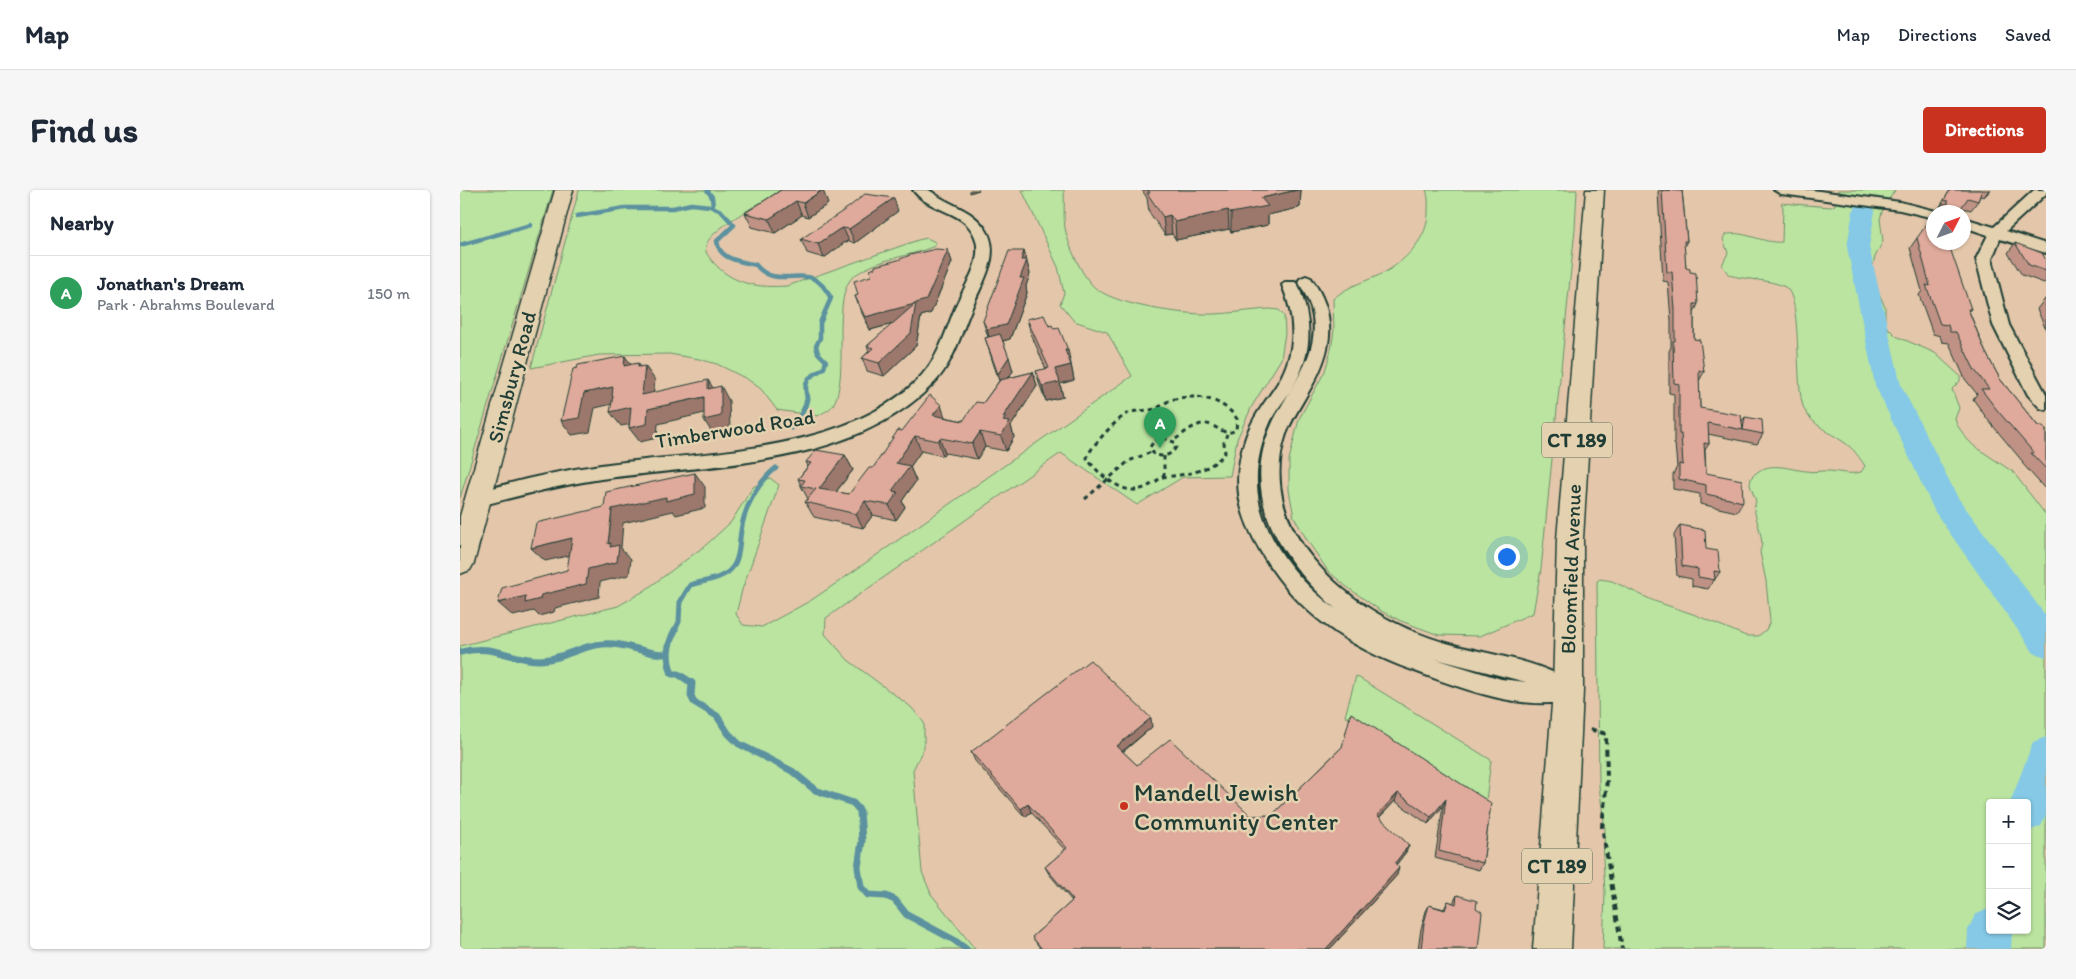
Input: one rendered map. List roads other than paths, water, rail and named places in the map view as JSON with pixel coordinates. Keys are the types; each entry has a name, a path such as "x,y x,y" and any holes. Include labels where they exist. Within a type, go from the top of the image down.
{"main road":[{"name":"Simsbury Road","path":"460,563 564,190"},
{"name":"Bloomfield Avenue","path":"1552,949 1566,706 1570,539 1595,190"}],"street":[{"name":"Timberwood Road","path":"479,499 600,472 788,448 860,426 889,411 920,387 941,362 984,259 984,239 972,222 956,209 937,201 920,190"},
{"path":"1781,190 1900,206 1926,212"},
{"path":"2042,190 1996,232 1986,249 1984,259 2000,325 2037,395 2046,404"},
{"path":"1971,224 2046,249"},
{"path":"1298,283 1302,340 1290,376 1256,434 1246,485 1248,502 1277,562 1294,584 1331,618 1370,642 1433,670 1566,706"}],"waterway":[{"path":"707,190 712,197 713,207"},
{"path":"577,216 625,208 673,208 691,204 710,206 721,211 734,225 717,241 722,253 732,259 756,265 769,275 812,278 823,286 831,298 820,323 820,338 816,346 818,353 826,361 824,368 809,378 806,384 807,399 805,407 791,428"},
{"path":"1864,211 1858,247 1888,385 1946,504 2046,643"},
{"path":"460,245 531,225"},
{"path":"675,630 679,622 680,602 690,585 724,575 735,564 745,513 758,488 776,468"},
{"path":"675,630 668,652 670,668 672,674 678,674 692,683 691,696 694,702 717,716 728,733 739,744 792,771 815,790 853,803 860,811 862,841 858,867 861,887 868,895 886,896 895,900 907,915 954,940 966,949"},
{"path":"461,652 482,649 540,660 556,658 595,645 611,644 651,653 667,654"},
{"path":"2031,801 2046,754"},
{"path":"1989,949 1990,934"}],"place":[{"name":"Jonathan's Dream","path":"1160,448"},
{"name":"Mandell Jewish Community Center","path":"1124,806"}]}
